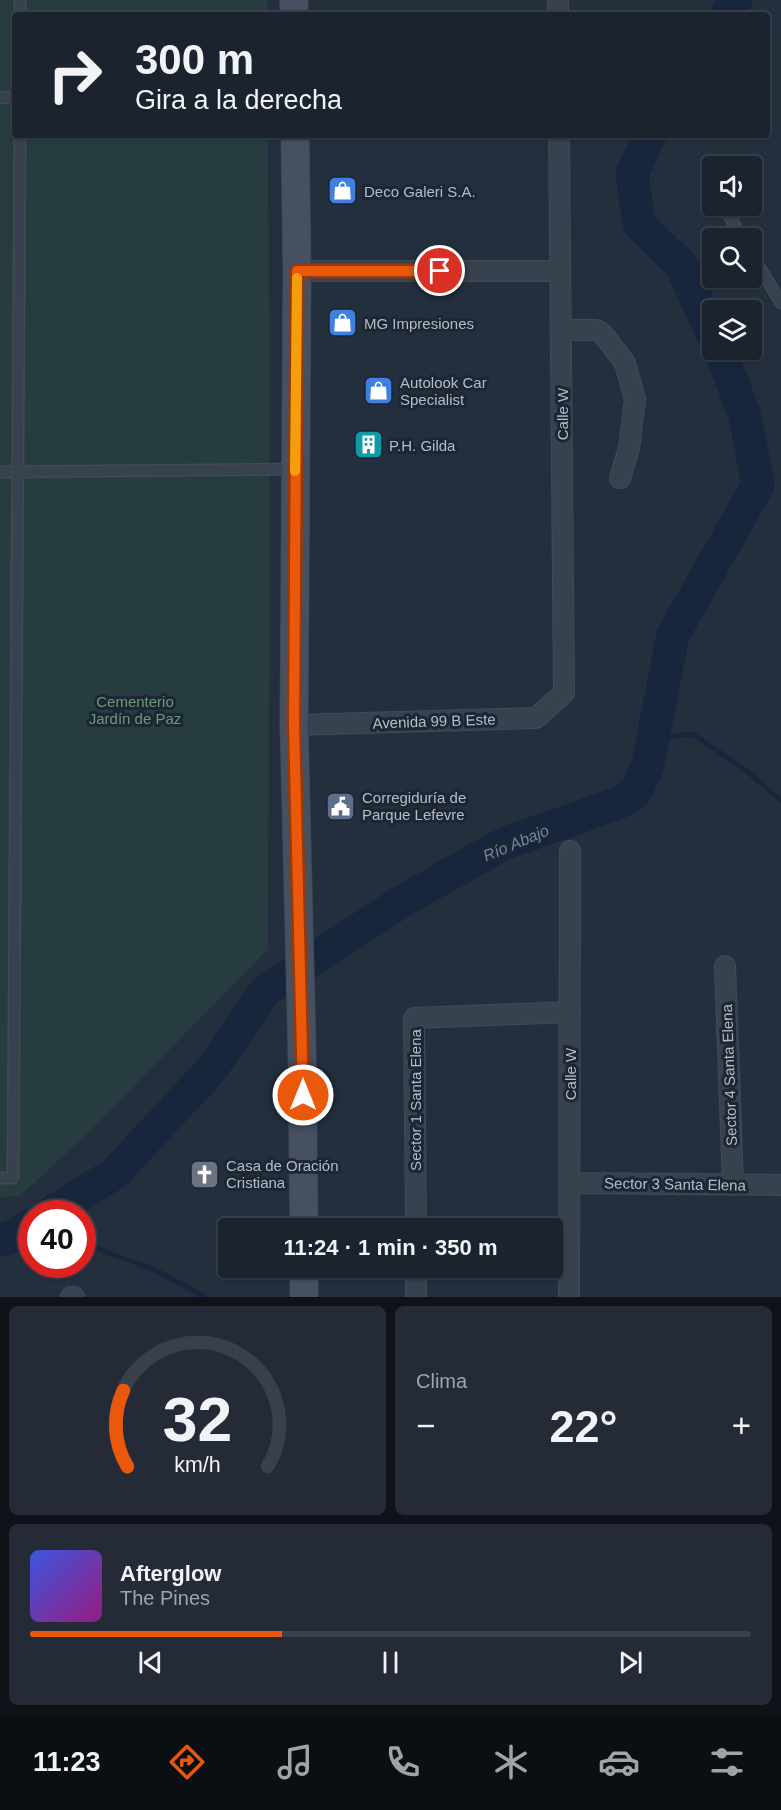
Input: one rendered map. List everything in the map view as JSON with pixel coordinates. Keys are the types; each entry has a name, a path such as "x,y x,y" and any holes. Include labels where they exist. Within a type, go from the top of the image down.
{"street":[{"path":"295,138 297,271 294,725 304,1218"},
{"name":"Calle W","path":"558,138 564,693"},
{"path":"297,271 560,271"},
{"path":"561,330 596,330 602,333 626,363 635,399 629,448 620,478"},
{"name":"Avenida 99 B Este","path":"294,725 536,718 564,693"},
{"name":"Calle W","path":"570,851 570,1297"},
{"name":"Sector 4 Santa Elena","path":"725,966 733,1185"},
{"name":"Sector 1 Santa Elena","path":"416,1218 414,1018 570,1012"},
{"name":"Sector 3 Santa Elena","path":"570,1183 781,1185"},
{"path":"304,1278 304,1297"},
{"path":"416,1278 416,1297"}],"lane":[{"path":"0,1178 13,1178 20,138"},
{"path":"762,272 781,303"},
{"path":"0,472 295,469"}],"green space":[{"name":"Cementerio Jardín de Paz","path":"0,0 267,0 267,12 12,12 12,138 268,138 270,452 268,949 89,1132 20,1196 0,1197"}],"waterway":[{"name":"Río Abajo","path":"728,12 736,0"},
{"name":"Río Abajo","path":"649,138 632,174 639,224 681,265 702,312"},
{"name":"Río Abajo","path":"72,1200 114,1174 211,1070 265,991 401,902 503,844 616,804 635,793 647,768 673,635 758,485 745,416 724,360"},
{"path":"651,744 674,736 693,734 747,771 781,801"},
{"name":"Río Abajo","path":"0,1239 7,1239 18,1232"},
{"path":"96,1248 155,1270 205,1297"}],"slow traffic":[{"path":"295,471 297,278"}],"place":[{"name":"Deco Galeri S.A.","path":"343,191"},
{"name":"MG Impresiones","path":"343,323"},
{"name":"Autolook Car Specialist","path":"379,391"},
{"name":"P.H. Gilda","path":"368,445"},
{"name":"Corregiduría de Parque Lefevre","path":"341,806"},
{"name":"Casa de Oración Cristiana","path":"205,1174"}],"route":[{"path":"303,1095 294,725 297,271 440,271"}]}
